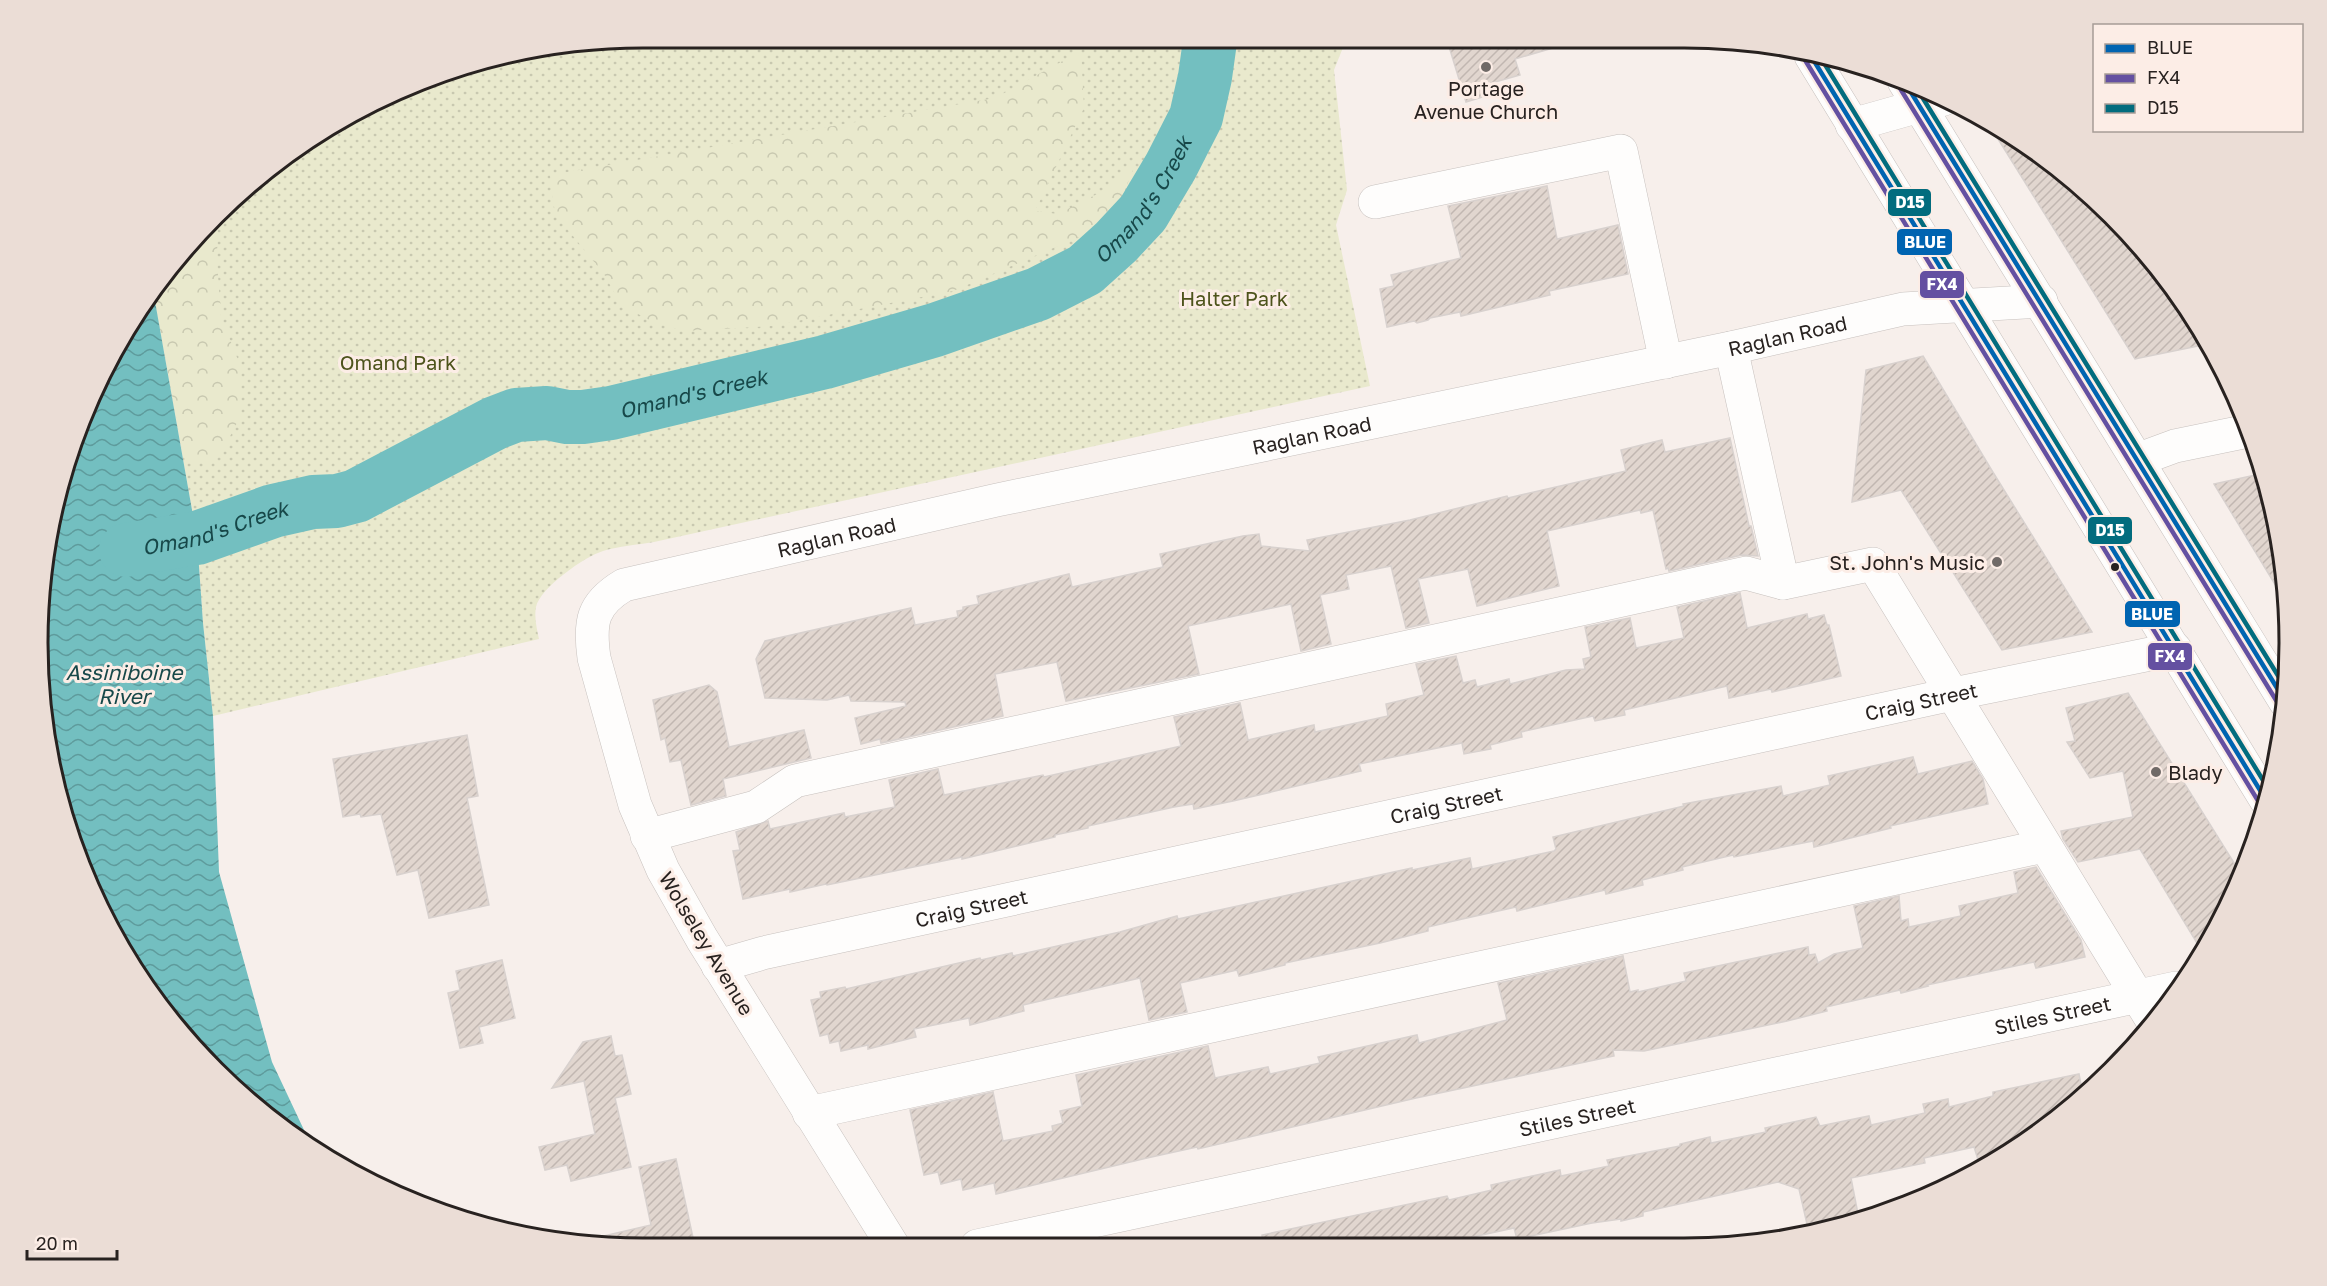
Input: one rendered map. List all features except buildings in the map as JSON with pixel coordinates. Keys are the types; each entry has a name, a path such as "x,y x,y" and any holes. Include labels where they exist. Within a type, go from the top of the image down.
{"main road":[{"path":"1814,62 2175,649 2262,785"},
{"path":"1852,125 1919,96"},
{"path":"1924,98 2041,301 2277,689"},
{"path":"1376,202 1621,151 1666,362"},
{"name":"Raglan Road","path":"595,612 606,596 624,585 998,500 1666,362 1903,309 2041,301"},
{"path":"1731,348 1783,582"},
{"path":"2137,460 2175,446 2240,433"},
{"path":"647,836 756,807 795,781 1746,573 1783,582 1873,564 2144,1008"},
{"name":"Wolseley Avenue","path":"595,612 592,645 594,658 619,752 647,836 672,887 718,966 887,1238"},
{"name":"Craig Street","path":"718,966 769,951 1953,694 2175,649"},
{"path":"809,1113 2044,846"},
{"name":"Stiles Street","path":"1016,1238 2144,1008 2162,997"}],"green space":[{"name":"Omand Park","path":"643,48 1194,48 1192,73 1182,91 1175,131 1160,162 1129,207 1106,234 1082,254 938,320 783,350 623,393 631,426 813,381 1026,316 1064,297 1102,269 1163,205 1209,112 1221,48 1343,48 1334,70 1347,190 1336,225 1370,386 654,542 603,551 564,574 539,599 535,615 539,639 213,716 197,538 155,302 222,222 281,171 312,148 380,109 415,93 489,68 565,53"},
{"path":"1081,51 1084,108 1035,211 1058,214 1099,193 1135,164 1122,198 1086,234 953,291 771,326 685,331 655,323 621,305 604,274 555,214 550,175 995,98"},
{"path":"218,227 217,261 221,317 240,365 240,417 222,452 210,463 193,462 182,450 155,302"}],"water":[{"name":"Assiniboine River","path":"155,302 197,538 213,716 219,872 272,1062 305,1133 222,1064 171,1005 148,974 109,906 93,871 68,797 53,721 49,682 49,604 59,527 68,489 93,415 109,380"}],"waterway":[{"name":"Omand's Creek","path":"126,550 197,538 273,511 356,496 495,423 516,415 547,413 583,417 611,413 825,362 935,330 1038,294 1085,270 1143,213 1196,117 1209,48"}],"transit line":[{"name":"FX4","path":"1805,60 2258,801"},
{"name":"BLUE","path":"1815,63 2260,791"},
{"name":"D15","path":"1825,65 2263,780"},
{"name":"FX4","path":"1900,89 2276,700"},
{"name":"BLUE","path":"1911,93 2277,689"},
{"name":"D15","path":"1923,98 2278,676"}],"place":[{"name":"Portage Avenue Church","path":"1486,67"},
{"name":"St. John's Music","path":"1997,562"},
{"name":"Blady","path":"2156,772"}],"park label":[{"name":"Halter Park","path":"1234,298"}]}
